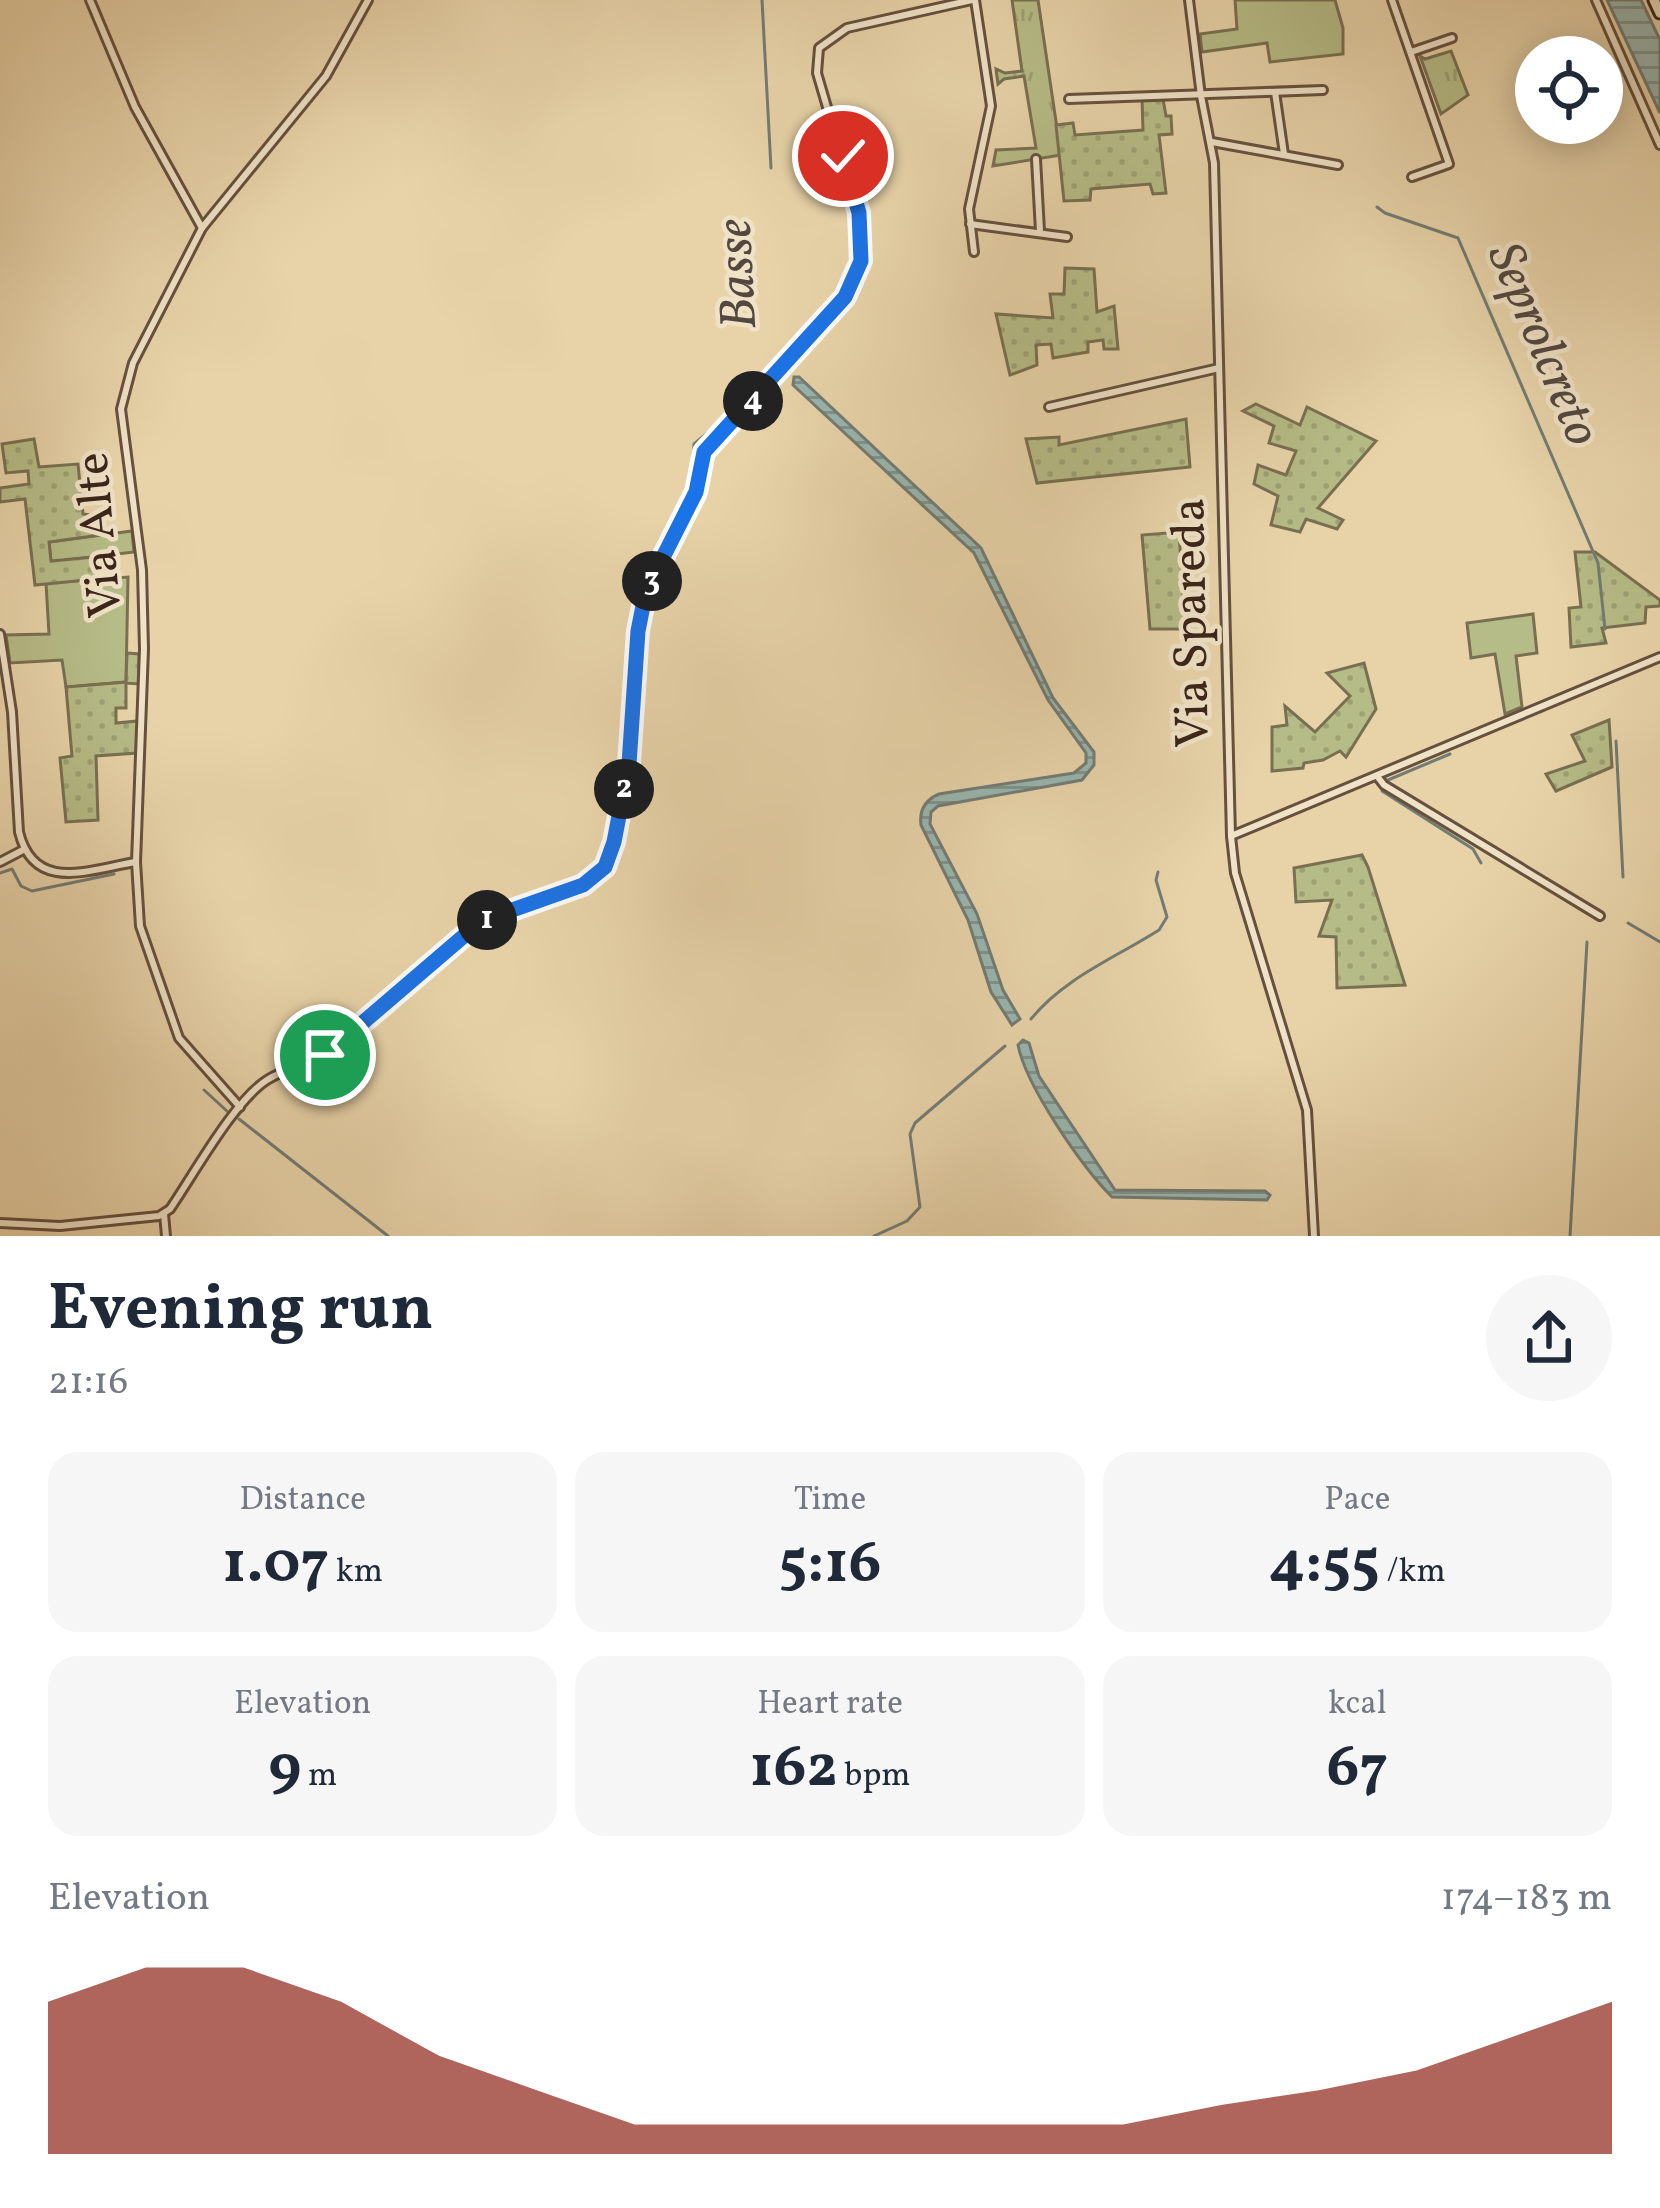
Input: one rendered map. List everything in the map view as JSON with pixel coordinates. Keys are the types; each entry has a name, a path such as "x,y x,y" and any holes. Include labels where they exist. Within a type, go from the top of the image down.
{"main road":[{"path":"1654,0 1660,13"}],"street":[{"path":"90,0 134,107 202,228"},
{"name":"Via Alte","path":"240,1107 179,1038 143,942 136,862 144,650 142,570 121,410 133,363 202,228 326,76 368,0"},
{"path":"166,1236 164,1214 240,1107 267,1080 336,1048 472,929 583,885 605,867 629,764 643,606 696,492 704,452 845,297 861,261 859,213 818,73 819,48 847,28 973,0 991,106 970,199 974,252"},
{"name":"Via Spareda","path":"1190,0 1211,142 1231,836 1235,872 1307,1110 1314,1236"},
{"path":"1392,0 1452,175"},
{"path":"1596,0 1660,145"},
{"path":"1411,52 1452,38"},
{"path":"1069,99 1322,90"},
{"path":"1275,92 1284,155"},
{"path":"1211,142 1338,165"},
{"path":"1036,159 1040,231"},
{"path":"1412,177 1449,164"},
{"path":"970,224 1067,236"},
{"path":"1049,406 1219,368"},
{"path":"0,634 13,712 23,850 41,869 54,873 136,862"},
{"path":"1231,836 1660,657"},
{"path":"1377,776 1384,785 1600,916"},
{"path":"0,862 23,850"},
{"path":"0,1223 60,1226 164,1214"}],"green space":[{"path":"1012,0 1038,0 1061,155 993,166 996,150 1036,148 1024,76 998,84 996,69 1022,71"},
{"path":"1235,0 1335,0 1343,28 1343,54 1270,62 1267,43 1202,52 1200,34 1237,29"},
{"path":"1451,51 1468,95 1441,114 1420,56 1425,59"},
{"path":"1142,97 1163,99 1166,116 1171,116 1172,134 1159,135 1166,193 1153,194 1150,184 1091,189 1090,200 1064,201 1056,125 1073,123 1075,135 1143,130"},
{"path":"1065,268 1094,269 1097,312 1114,306 1118,349 1104,349 1103,340 1088,342 1088,352 1053,358 1051,344 1036,345 1037,365 1010,375 996,314 1053,318 1050,294 1064,294"},
{"path":"1256,404 1300,425 1307,407 1376,441 1318,508 1343,520 1337,529 1306,519 1300,532 1271,525 1278,496 1254,484 1258,465 1286,475 1296,451 1269,443 1274,426 1243,411"},
{"path":"1186,419 1190,467 1037,483 1026,439 1059,437 1059,445"},
{"path":"34,439 39,467 78,464 83,514 91,515 93,536 49,542 51,561 94,557 97,579 35,585 25,499 0,502 0,488 29,484 28,471 6,473 2,444"},
{"path":"132,531 134,552 51,562 49,542"},
{"path":"1179,532 1185,629 1150,629 1142,535"},
{"path":"1575,552 1595,552 1660,600 1660,606 1646,607 1645,623 1602,628 1606,643 1571,647 1569,608 1581,607"},
{"path":"128,577 126,682 66,687 62,660 10,663 6,635 49,634 46,583"},
{"path":"1533,614 1537,653 1516,656 1522,707 1505,714 1495,654 1471,658 1467,623"},
{"path":"127,653 139,654 139,684 126,683 126,708 116,708 116,723 138,721 137,753 96,756 98,820 66,822 60,758 72,756 66,687 126,682"},
{"path":"1364,663 1376,709 1346,757 1340,751 1304,763 1303,768 1272,771 1272,727 1287,725 1285,706 1315,732 1350,696 1327,673"},
{"path":"1609,720 1612,767 1556,791 1546,774 1585,761 1572,735"},
{"path":"1362,855 1405,985 1337,988 1336,937 1319,936 1332,900 1296,902 1294,868"}],"water":[{"path":"1607,0 1641,0 1660,40 1660,113"},
{"path":"794,377 981,548 1053,698 1094,752 1094,765 1082,780 938,806 931,812 930,824 977,914 1003,990 1020,1019 1012,1025 991,992 968,920 921,825 922,810 939,794 1074,773 1086,763 1086,753 1048,700 974,553 793,385"},
{"path":"1023,1040 1029,1043 1039,1076 1115,1190 1265,1191 1270,1195 1267,1200 1112,1197 1043,1103 1023,1062 1018,1045"}],"waterway":[{"name":"Basse","path":"762,0 771,168"},
{"name":"Seprolcreto","path":"1377,207 1458,238 1598,563 1605,629"},
{"name":"Basse","path":"761,386 777,363"},
{"name":"Basse","path":"303,1059 350,1029 455,933 493,910 577,880 603,858 626,748 633,610 680,516 691,480 694,444 746,401"},
{"path":"1616,741 1623,877"},
{"path":"1388,780 1450,754"},
{"path":"1382,791 1473,849 1481,863"},
{"path":"0,873 12,869 21,886 32,891 114,874"},
{"path":"1031,1019 1074,980 1159,930 1167,917 1158,872"},
{"path":"1628,923 1660,942"},
{"path":"1570,1236 1587,942"},
{"path":"874,1236 907,1221 920,1207 910,1134 915,1123 1005,1046"},
{"path":"204,1090 228,1112"},
{"path":"239,1119 388,1236"}],"route":[{"path":"325,1055 472,929 583,885 605,867 629,764 643,606 652,579 686,518 704,452 788,364 855,279 862,243 843,156"}]}
